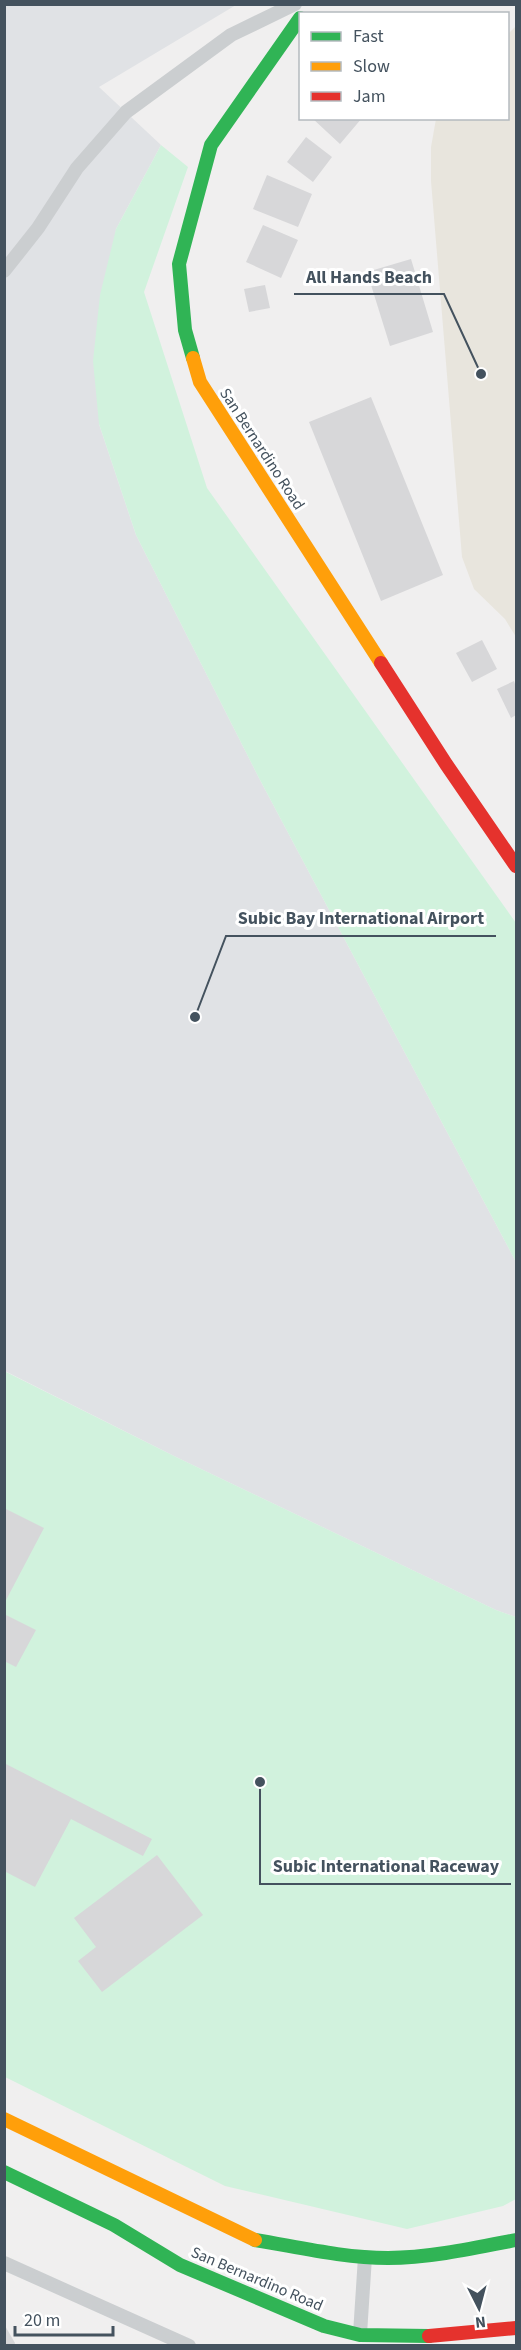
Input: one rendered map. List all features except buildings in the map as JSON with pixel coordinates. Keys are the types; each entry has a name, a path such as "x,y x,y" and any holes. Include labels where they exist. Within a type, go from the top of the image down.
{"street":[{"name":"San Bernardino Road","path":"299,19 210,145 179,264 185,330 200,382 446,764 516,866"},
{"name":"San Bernardino Road","path":"4,2119 249,2239 365,2257 390,2258 471,2249 516,2240"},
{"name":"San Bernardino Road","path":"4,2172 114,2225 180,2265 361,2340 516,2328"}],"lane":[{"path":"4,271 38,228 77,168 126,112 231,35 295,4"},
{"path":"361,2340 365,2257"},
{"path":"4,2263 189,2346"}],"shaded area":[{"path":"4,5 236,5 99,87 161,145 116,229 99,424 136,535 260,780 516,1262 516,1617 496,1610 176,1457 5,1371"}],"green space":[{"path":"161,145 188,167 144,292 207,488 516,923 516,1262 260,780 136,535 99,424 93,361 100,295 116,229"},
{"path":"4,1371 176,1457 496,1610 516,1617 516,2199 503,2206 407,2229 225,2186 5,2077"}],"sand":[{"path":"516,26 516,637 505,619 474,589 462,557 431,181 431,147 436,120 509,120 509,33"}],"traffic: fast":[{"path":"193,358 185,330 179,264 211,145 299,19"},
{"path":"4,2172 114,2225 180,2265 324,2326 360,2335 429,2336"},
{"path":"255,2240 371,2258 404,2258 516,2240"}],"traffic: slow":[{"path":"193,358 200,382 381,663"},
{"path":"4,2119 255,2240"}],"traffic: jam":[{"path":"381,663 446,764 516,866"},
{"path":"429,2336 516,2328"}],"place":[{"name":"All Hands Beach","path":"481,374"},
{"name":"Subic Bay International Airport","path":"195,1017"},
{"name":"Subic International Raceway","path":"260,1782"}]}
